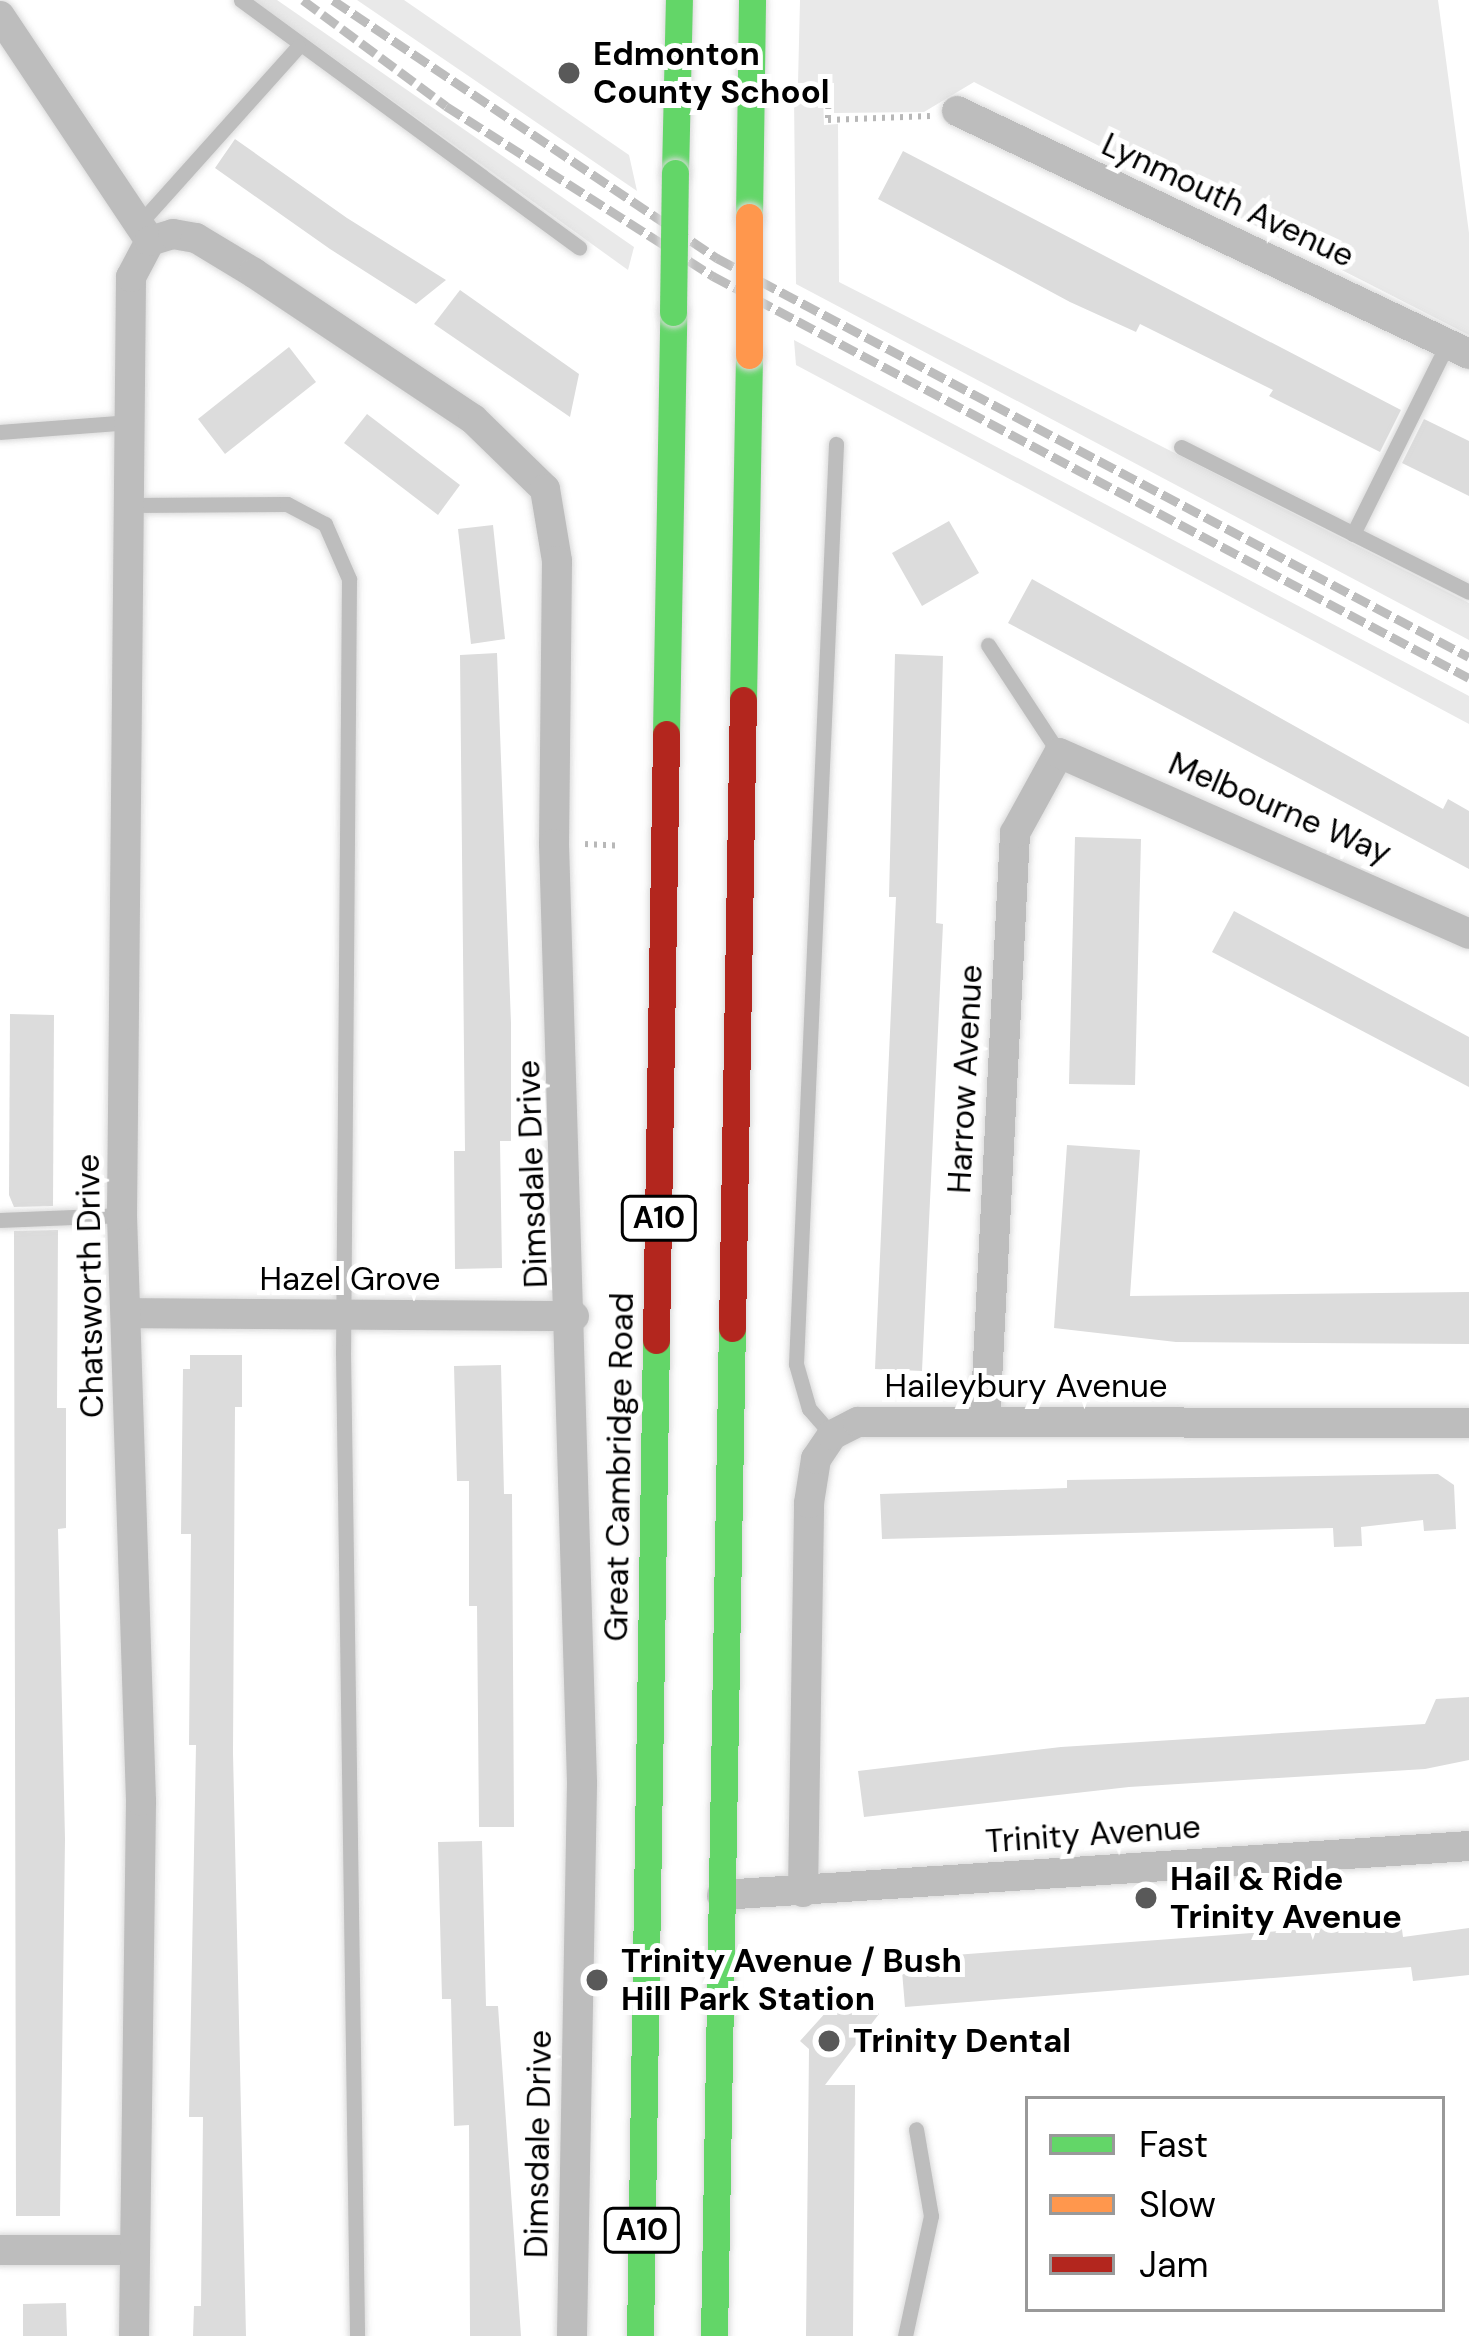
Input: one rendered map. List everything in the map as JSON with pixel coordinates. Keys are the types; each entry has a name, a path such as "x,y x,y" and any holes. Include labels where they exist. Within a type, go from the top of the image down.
{"highway":[{"name":"Great Cambridge Road","path":"640,2336 679,0"},
{"name":"A10","path":"714,2336 752,0"},
{"name":"A10","path":"644,2124 682,1912 700,1894 722,1895"}],"street":[{"path":"0,16 144,233"},
{"name":"Lynmouth Avenue","path":"957,111 1459,348"},
{"name":"Chatsworth Drive","path":"134,2336 130,2250 141,1801 122,1215 131,278 144,233"},
{"name":"Dimsdale Drive","path":"144,233 196,238 254,273 473,419 545,489 557,561 554,844 574,1316 582,1784 572,2336"},
{"name":"Melbourne Way","path":"1059,753 1469,934"},
{"name":"Harrow Avenue","path":"986,1420 1015,833 1059,753"},
{"name":"Hazel Grove","path":"125,1313 574,1316"},
{"name":"Haileybury Avenue","path":"832,1435 858,1422 1469,1423"},
{"path":"803,1892 809,1503 816,1459 832,1435"},
{"name":"Trinity Avenue","path":"722,1895 1469,1846"},
{"path":"0,2250 130,2250"}],"lane":[{"path":"241,0 579,247"},
{"path":"144,233 298,46"},
{"path":"1354,534 1459,348"},
{"path":"0,432 130,422"},
{"path":"832,1435 808,1409 796,1364 836,444"},
{"path":"1181,447 1469,592"},
{"path":"129,505 287,504 326,524 349,579 344,1315 357,2336"},
{"path":"988,645 1059,753"},
{"path":"0,1220 122,1215"},
{"path":"904,2336 931,2216 916,2129"}],"path":[{"path":"786,88 829,88 828,120 957,111"},
{"path":"582,844 635,846"}],"shaded area":[{"path":"253,0 277,0 634,247 628,270"},
{"path":"357,0 404,0 629,155 637,191"},
{"path":"800,0 1438,0 1469,233 1469,335 974,82 924,112 834,113 834,83 798,83"},
{"path":"823,95 824,125 838,124 839,282 1469,603 1469,640 796,284 794,97"},
{"path":"794,340 1469,696 1469,724 796,365"}],"building":[{"path":"235,139 446,280 416,304 330,249 215,168"},
{"path":"903,151 1401,410 1380,452 1269,396 1273,390 1140,324 1136,332 1070,302 878,199"},
{"path":"460,290 579,374 570,417 434,324"},
{"path":"289,347 316,382 225,454 198,419"},
{"path":"367,414 460,485 438,515 344,443"},
{"path":"1424,419 1469,441 1469,496 1402,463"},
{"path":"949,521 979,573 922,606 892,553"},
{"path":"493,525 505,639 471,644 458,529"},
{"path":"1032,579 1443,809 1448,799 1469,811 1469,869 1008,623"},
{"path":"497,653 511,1141 500,1141 502,1268 455,1269 454,1151 465,1151 460,655"},
{"path":"895,654 943,656 936,923 943,924 922,1371 875,1369 896,897 889,897"},
{"path":"1075,837 1141,839 1135,1085 1069,1084"},
{"path":"1234,911 1469,1037 1469,1087 1212,952"},
{"path":"10,1014 54,1015 53,1206 14,1207 9,1195"},
{"path":"1067,1145 1140,1150 1130,1296 1469,1292 1469,1344 1176,1342 1054,1328"},
{"path":"58,1230 57,1408 66,1408 66,1528 58,1529 65,1839 60,2216 16,2216 14,1231"},
{"path":"190,1355 242,1355 242,1407 235,1407 233,1753 246,2336 193,2336 194,2306 201,2306 203,2117 189,2117 196,1745 189,1745 191,1534 181,1534 183,1369 190,1369"},
{"path":"501,1365 504,1494 512,1494 514,1827 479,1827 477,1606 469,1606 469,1481 457,1481 454,1366"},
{"path":"1438,1474 1454,1485 1456,1529 1424,1531 1423,1520 1361,1527 1362,1546 1334,1547 1333,1528 882,1539 880,1494 1067,1488 1067,1480"},
{"path":"1469,1697 1469,1760 1425,1769 1129,1787 864,1817 858,1771 1061,1747 1425,1724 1436,1699"},
{"path":"482,1841 486,2006 498,2006 521,2336 470,2336 469,2125 454,2126 451,1999 442,1999 438,1842"},
{"path":"1401,1922 1403,1937 1469,1928 1469,1975 1413,1981 1411,1967 905,2007 901,1959"},
{"path":"847,1989 879,2014 825,2085 855,2085 853,2336 806,2336 809,2049 800,2041"},
{"path":"66,2303 67,2336 23,2336 23,2304"}],"railway":[{"path":"303,0 446,106 713,276 1469,678"},
{"path":"333,0 717,258 1469,657"}],"traffic: fast":[{"path":"675,173 679,0"},
{"path":"749,217 752,0"},
{"path":"673,312 675,173"},
{"path":"666,734 673,312"},
{"path":"743,700 749,355"},
{"path":"714,2336 732,1328"},
{"path":"640,2336 656,1340"}],"traffic: jam":[{"path":"732,1328 743,700"},
{"path":"656,1340 666,734"}],"traffic: slow":[{"path":"749,217 749,355"}],"place":[{"name":"Edmonton County School","path":"569,73"},
{"name":"Hail & Ride Trinity Avenue","path":"1146,1898"},
{"name":"Trinity Avenue / Bush Hill Park Station","path":"597,1980"},
{"name":"Trinity Dental","path":"829,2041"}]}
